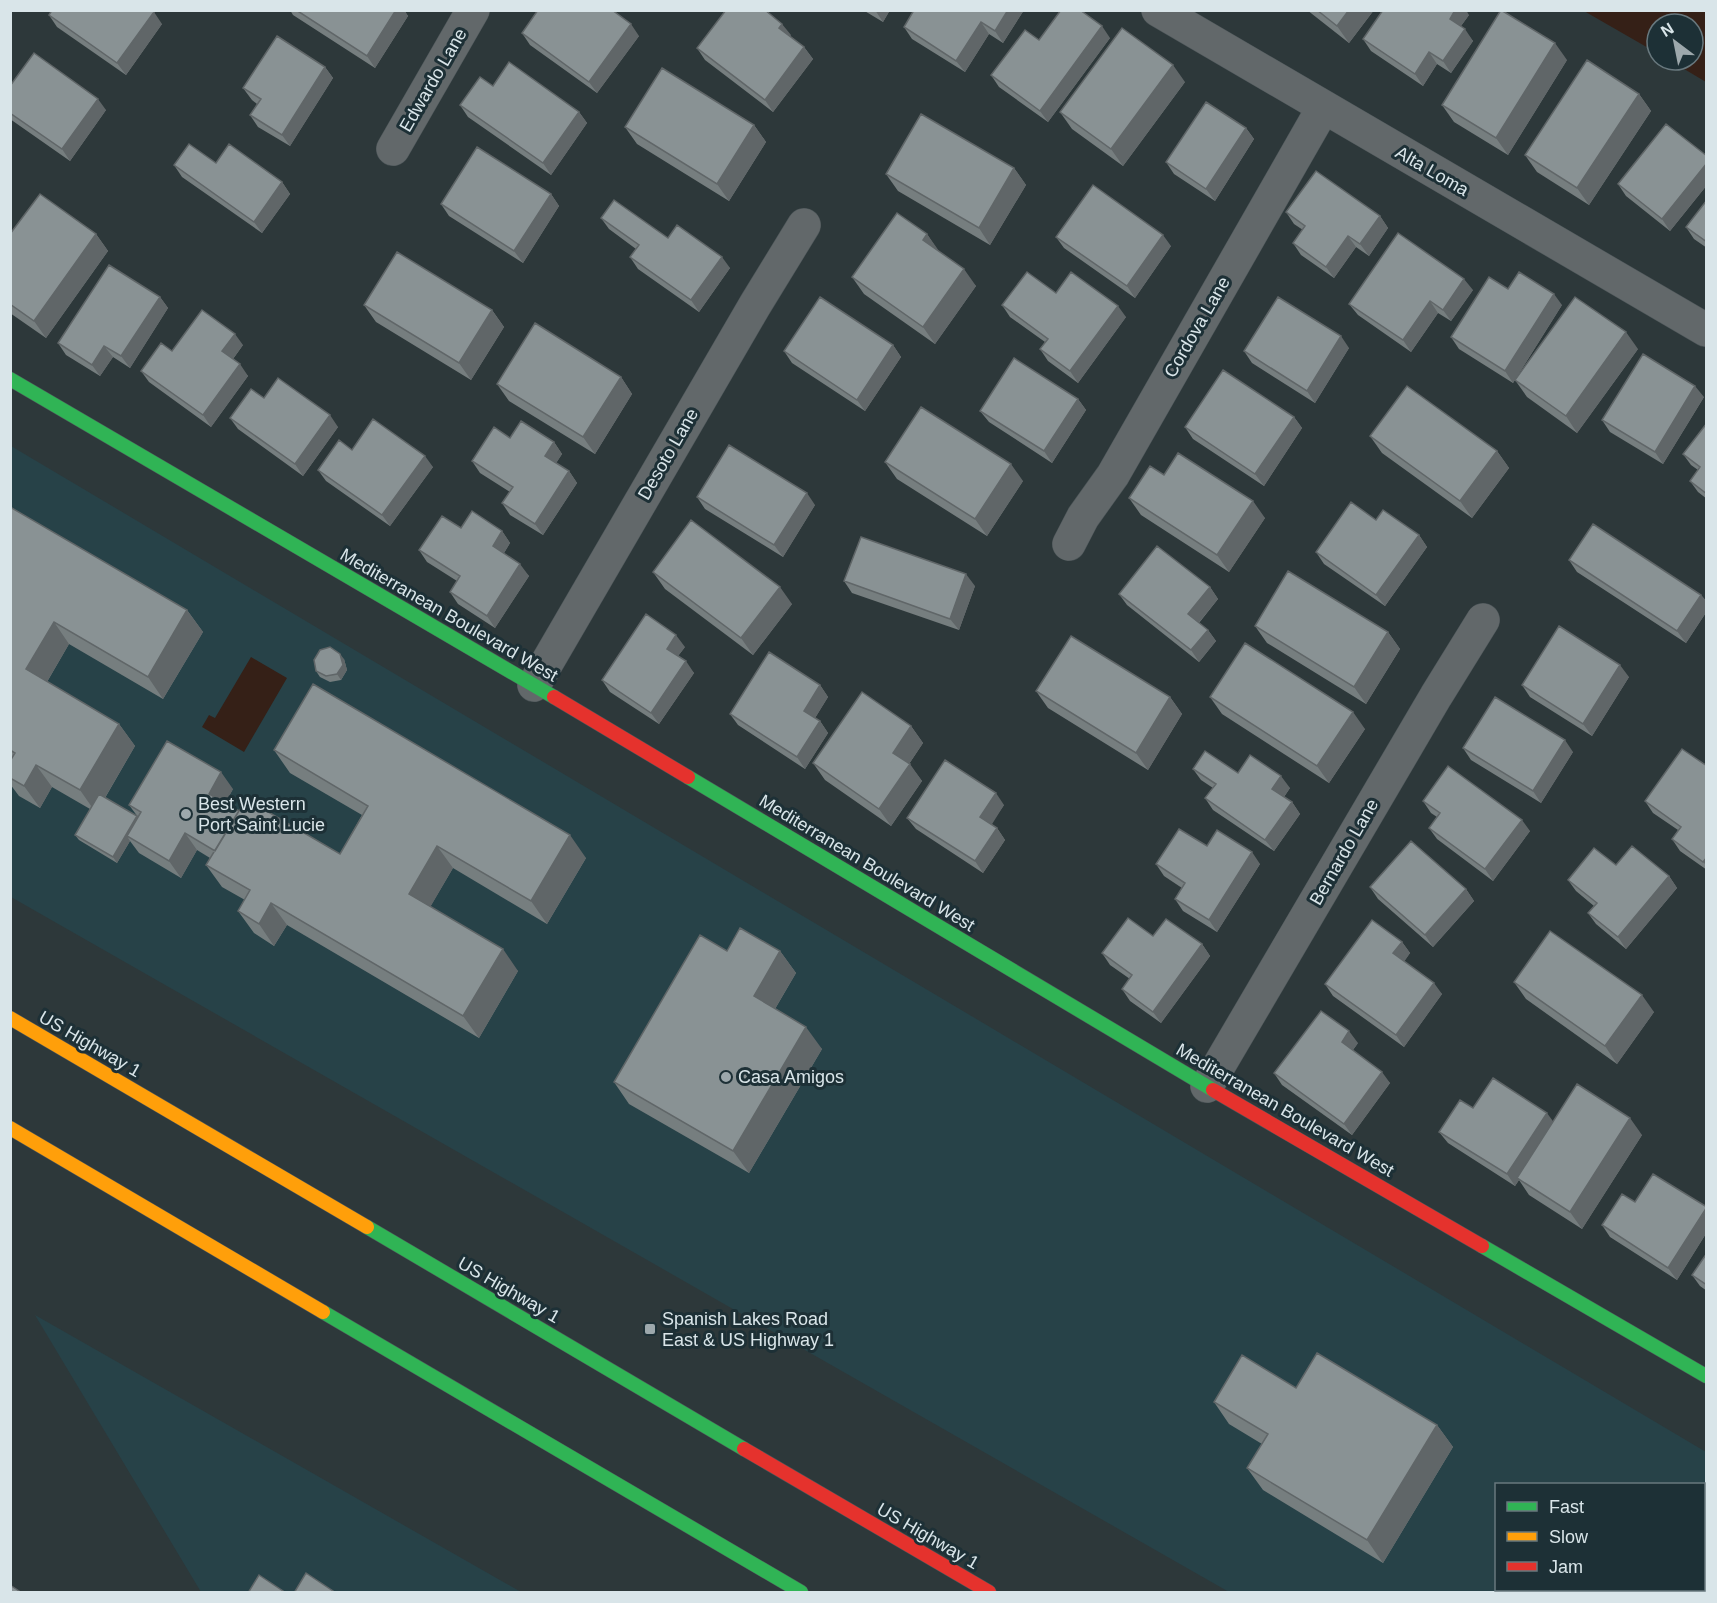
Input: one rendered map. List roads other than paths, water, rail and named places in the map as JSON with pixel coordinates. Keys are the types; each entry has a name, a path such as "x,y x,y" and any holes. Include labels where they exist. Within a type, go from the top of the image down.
{"main road":[{"name":"Mediterranean Boulevard West","path":"10,379 534,685 1207,1086 1707,1376"},
{"name":"US Highway 1","path":"10,1018 989,1593"},
{"path":"10,1128 801,1593"}],"street":[{"name":"Edwardo Lane","path":"393,148 473,10"},
{"name":"Alta Loma","path":"1158,10 1707,330"},
{"name":"Cordova Lane","path":"1070,544 1083,517 1113,475 1323,108"},
{"name":"Desoto Lane","path":"534,685 749,315 804,225"},
{"name":"Bernardo Lane","path":"1207,1086 1483,620"}],"place":[{"name":"Best Western Port Saint Lucie","path":"186,814"},
{"name":"Casa Amigos","path":"726,1077"},
{"name":"Spanish Lakes Road East & US Highway 1","path":"650,1329"}]}
